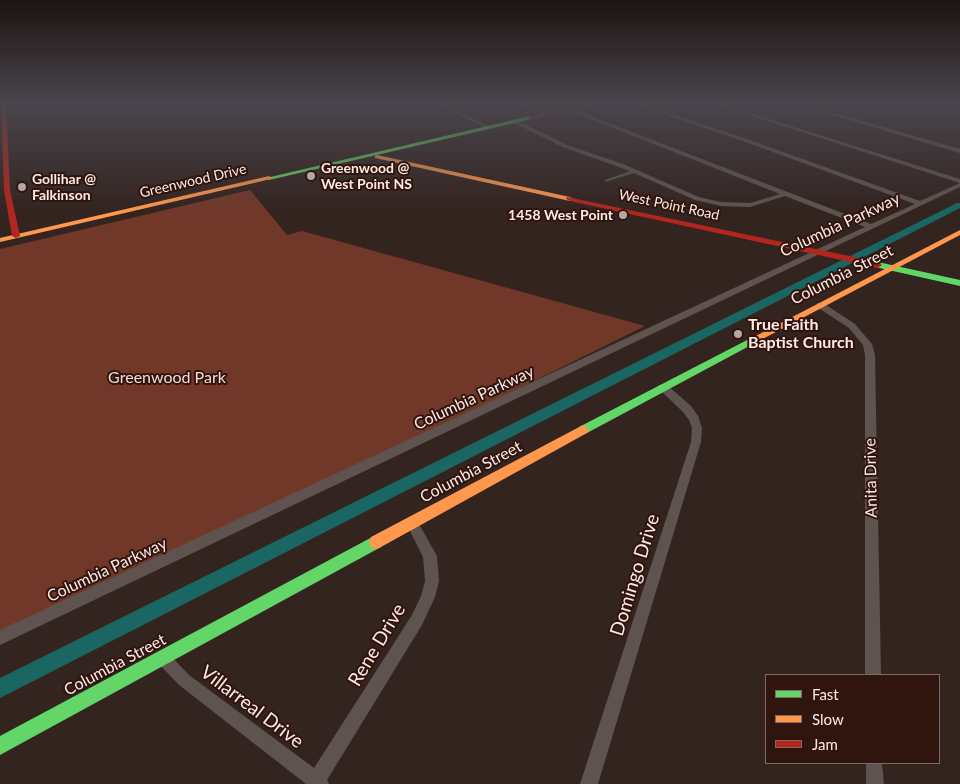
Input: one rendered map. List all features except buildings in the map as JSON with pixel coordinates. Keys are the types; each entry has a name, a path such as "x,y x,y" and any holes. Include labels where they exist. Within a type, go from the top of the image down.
{"street":[{"path":"3,140 4,191 16,236"},
{"name":"Greenwood Drive","path":"0,240 441,140"},
{"path":"552,140 635,171 688,196 715,203 750,205 787,193"},
{"path":"647,140 871,227"},
{"path":"744,140 921,204"},
{"path":"827,140 960,183"},
{"path":"921,140 960,151"},
{"name":"West Point Road","path":"373,156 960,283"},
{"path":"607,181 635,171"},
{"name":"Columbia Parkway","path":"0,638 818,253 921,204 960,183"},
{"name":"Columbia Street","path":"0,746 663,388 960,232"},
{"name":"Anita Drive","path":"820,305 852,326 867,344 870,355 873,674"},
{"name":"Domingo Drive","path":"589,784 696,442 697,428 694,419 663,388"},
{"name":"Rene Drive","path":"318,783 417,620 428,597 432,581 430,556 412,523"},
{"name":"Villarreal Drive","path":"163,658 184,680 318,783"},
{"path":"874,764 874,784"}],"green space":[{"name":"Greenwood Park","path":"250,190 287,235 302,231 645,326 0,645 0,249"}],"waterway":[{"path":"0,688 960,205"}],"traffic: fast":[{"path":"269,178 436,140"},
{"path":"878,265 960,283"},
{"path":"583,430 751,341"},
{"path":"0,746 376,542"}],"traffic: slow":[{"path":"377,157 570,199"},
{"path":"0,240 269,178"},
{"path":"751,341 960,232"},
{"path":"376,542 583,430"}],"traffic: jam":[{"path":"5,140 7,190 16,236"},
{"path":"570,199 878,265"}],"place":[{"name":"Greenwood @ West Point NS","path":"311,176"},
{"name":"Gollihar @ Falkinson","path":"22,187"},
{"name":"1458 West Point","path":"623,215"},
{"name":"True Faith Baptist Church","path":"738,334"}]}
